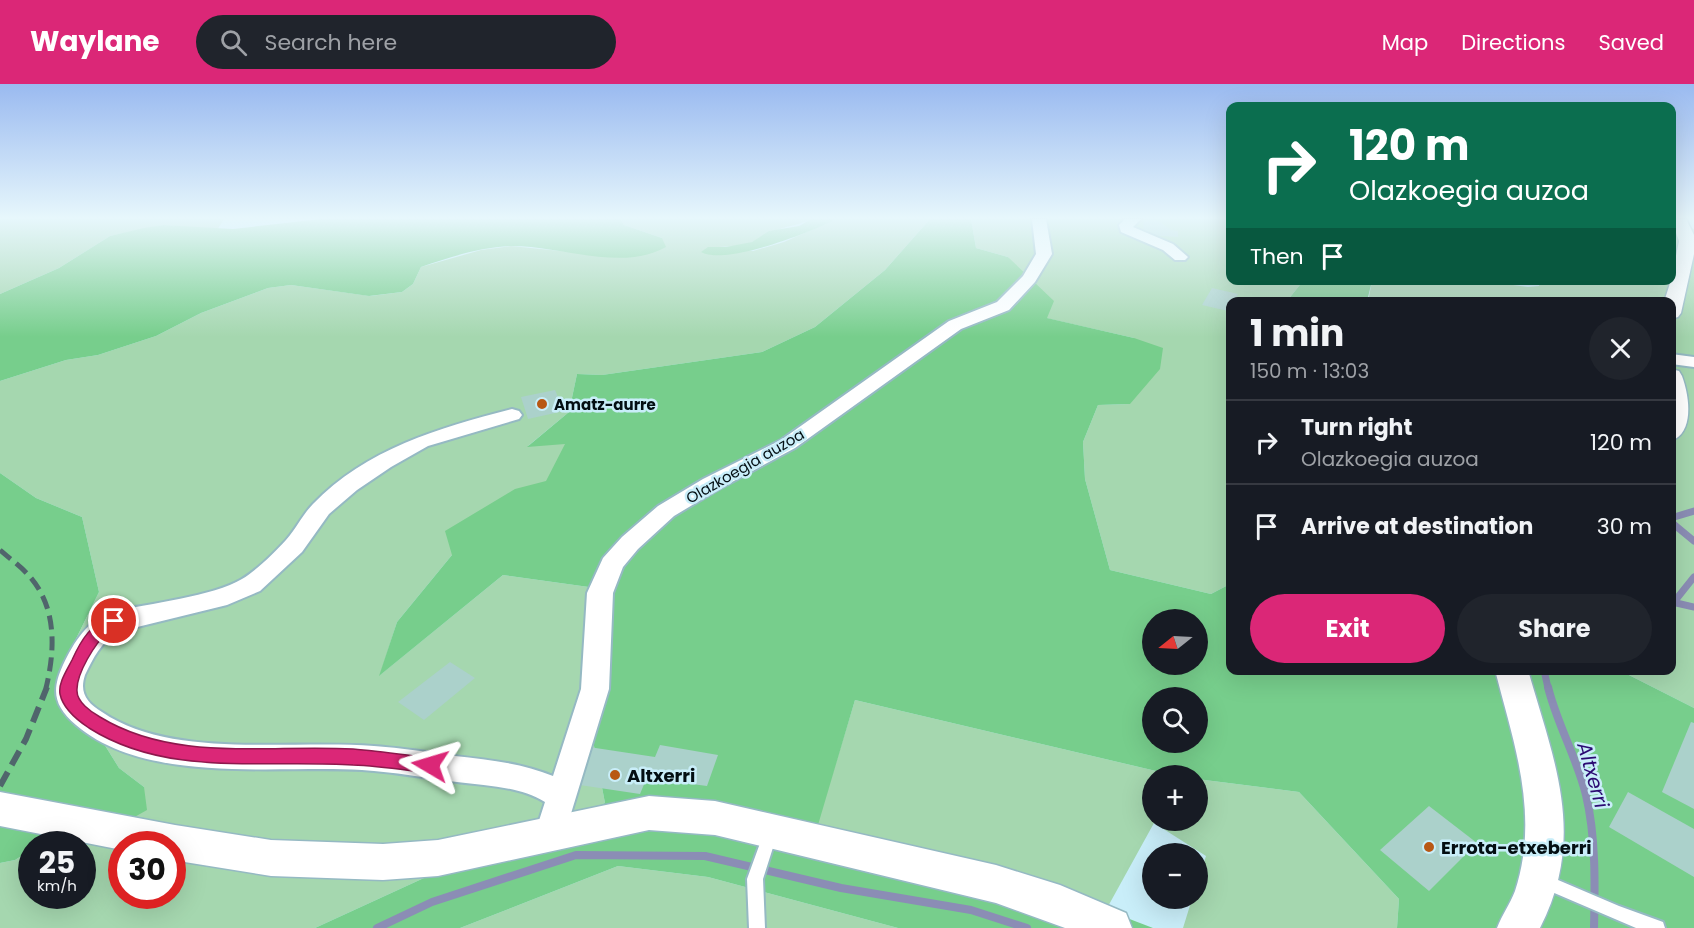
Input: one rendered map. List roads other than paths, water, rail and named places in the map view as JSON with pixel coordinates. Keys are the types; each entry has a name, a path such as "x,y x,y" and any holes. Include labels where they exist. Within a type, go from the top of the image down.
{"street":[{"name":"Olazkoegia auzoa","path":"551,833 595,689 600,593 612,564 630,543 666,511 711,484 788,444 841,408 928,342 955,325 1003,306 1029,279 1041,258"},
{"path":"1675,297 1684,258"},
{"path":"1676,360 1694,362"},
{"path":"1676,391 1683,412 1676,429"},
{"path":"512,415 421,442 383,462 349,485 321,509 294,546 251,585 226,596 114,621 104,627 81,654 68,693 73,704 88,718 110,732 142,746 201,755 353,757 501,774 545,785 561,796"},
{"path":"1512,675 1538,763 1544,797 1543,837 1538,878 1525,917 1518,928"},
{"path":"0,809 186,845 271,858 382,862 438,858 649,813 715,818 768,840 996,884 1060,905 1111,928"}],"lane":[{"path":"757,928 755,879 768,840"},
{"path":"1538,878 1657,928"}],"waterway":[{"path":"1676,516 1694,511"},
{"path":"1676,526 1694,541"},
{"path":"1676,600 1694,577"},
{"path":"1676,603 1694,607"},
{"name":"Altxerri","path":"1545,675 1548,688"},
{"name":"Altxerri","path":"1548,687 1586,795 1592,827 1594,928"},
{"name":"Altxerri","path":"377,928 432,902 576,855 705,856 841,888 971,910 1027,928"}],"railway":[{"path":"0,550 31,578 46,603 52,631 51,660 46,688"},
{"path":"0,786 26,739 47,687"}],"place":[{"name":"Amatz-aurre","path":"542,404"},
{"name":"Altxerri","path":"615,775"},
{"name":"Errota-etxeberri","path":"1429,847"}]}
